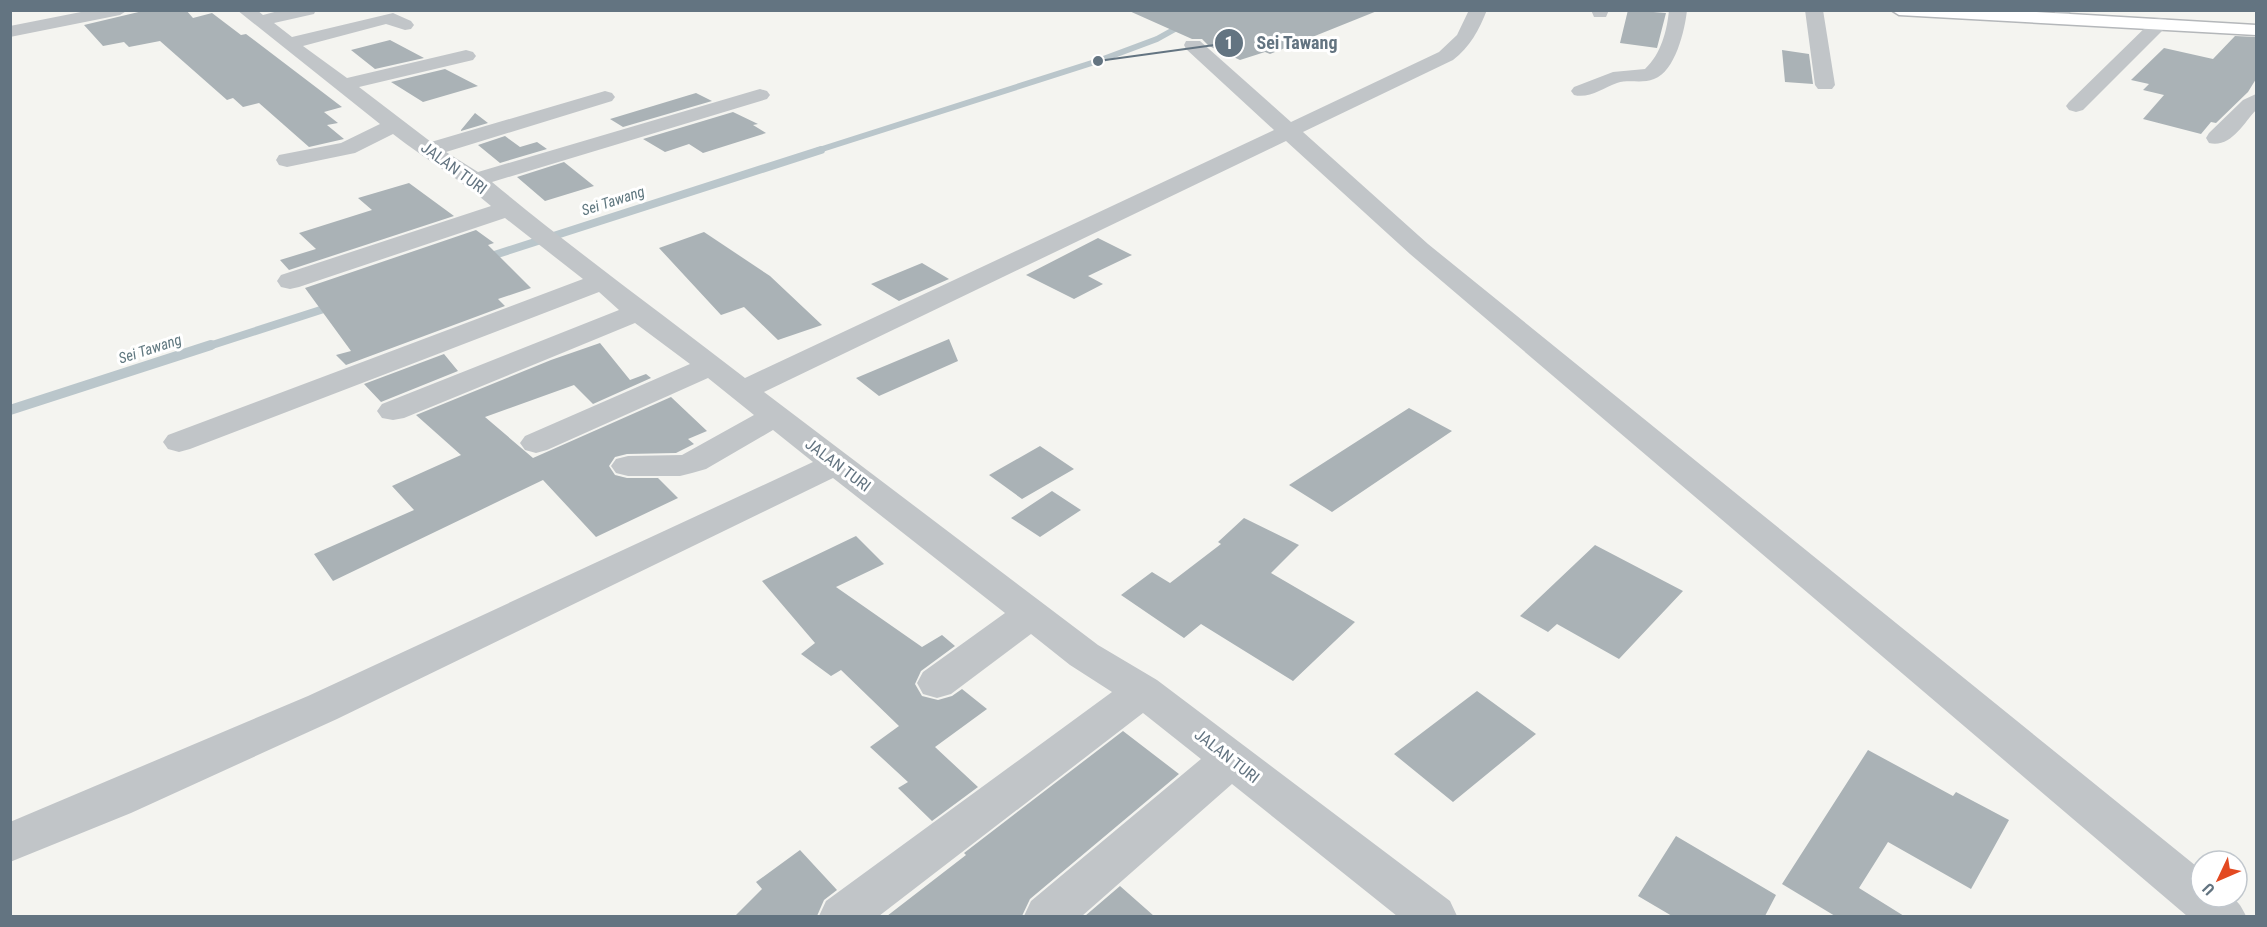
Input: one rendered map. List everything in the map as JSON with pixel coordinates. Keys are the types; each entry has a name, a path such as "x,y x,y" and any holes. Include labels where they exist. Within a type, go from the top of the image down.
{"highway":[{"path":"1899,10 2256,30"},
{"path":"2038,10 2160,23"}],"street":[{"path":"10,32 41,31 120,10"},
{"path":"253,16 308,10"},
{"path":"742,391 1446,56 1458,48 1465,39 1478,10"},
{"path":"1581,91 1620,76 1653,73 1668,52 1677,23 1678,10"},
{"path":"1814,10 1825,85"},
{"name":"JALAN TURI","path":"253,16 428,150 467,193 507,209 1084,655 1143,691 1231,759 1410,910"},
{"path":"291,43 386,19 393,18 405,25"},
{"path":"2076,106 2160,23"},
{"path":"1193,45 1419,249 2222,916"},
{"path":"335,80 447,46"},
{"path":"335,80 466,56"},
{"path":"290,281 467,193 760,95"},
{"path":"428,150 605,97"},
{"path":"2217,138 2232,127 2241,111 2256,100"},
{"path":"287,160 347,148 394,125"},
{"path":"467,193 507,209"},
{"path":"179,442 603,281"},
{"path":"393,411 638,312"},
{"path":"536,443 711,366"},
{"path":"628,466 680,466 694,462 774,416"},
{"path":"10,843 142,790 271,731 836,464"},
{"path":"937,683 1031,614"},
{"path":"843,916 1143,691"},
{"path":"1048,916 1231,759"}],"building":[{"path":"147,10 186,10 193,18 212,13 241,35 246,34 342,107 324,112 338,123 327,125 344,139 309,147 259,103 243,107 233,98 227,100 160,41 129,47 124,42 103,46 84,25"},
{"path":"1127,10 1377,11 1270,54 1265,52 1240,60 1209,46 1202,39 1192,39"},
{"path":"1628,10 1666,13 1657,48 1620,43"},
{"path":"2235,36 2256,37 2256,79 2248,92 2216,123 2211,122 2201,134 2143,119 2164,95 2143,90 2149,84 2131,80 2164,48 2213,59"},
{"path":"390,40 424,58 375,69 351,50"},
{"path":"1782,50 1809,54 1813,84 1785,82"},
{"path":"445,69 478,86 423,102 391,82"},
{"path":"696,93 712,101 623,127 610,119"},
{"path":"733,112 758,124 753,125 766,133 703,153 689,144 665,152 643,139"},
{"path":"475,113 488,123 461,131 461,130"},
{"path":"505,136 520,147 537,142 547,149 500,163 478,145"},
{"path":"564,162 594,186 545,201 517,177"},
{"path":"409,183 454,216 289,270 280,260 316,249 299,233 372,210 358,198"},
{"path":"476,230 494,243 488,245 531,288 498,299 505,306 346,365 336,355 351,351 305,288"},
{"path":"704,232 770,276 822,325 778,340 744,307 721,315 659,248"},
{"path":"1098,238 1132,255 1088,276 1103,284 1074,299 1026,275"},
{"path":"922,263 949,279 899,301 871,284"},
{"path":"949,339 958,361 879,396 856,378"},
{"path":"600,343 630,380 646,374 651,378 593,404 574,385 485,417 533,458 671,397 707,431 688,439 694,444 676,453 627,454 615,457 609,466 615,475 627,478 658,478 678,498 596,537 543,480 333,581 314,554 414,510 392,486 461,455 416,415 551,360"},
{"path":"444,354 458,371 381,402 364,384"},
{"path":"1409,408 1452,431 1332,512 1289,485"},
{"path":"1040,446 1074,469 1022,499 989,475"},
{"path":"1052,491 1081,510 1040,537 1011,518"},
{"path":"1244,518 1299,545 1271,573 1355,622 1293,681 1201,624 1184,638 1121,595 1152,572 1170,583 1221,544 1218,542"},
{"path":"856,536 884,564 836,587 922,647 942,635 955,646 921,671 915,684 922,696 938,700 952,696 962,689 987,709 935,747 978,787 932,821 898,788 908,782 870,747 899,726 841,670 831,676 801,654 815,643 762,581"},
{"path":"1595,545 1683,591 1619,659 1557,624 1548,632 1520,616"},
{"path":"1477,691 1536,734 1453,802 1394,754"},
{"path":"1123,731 1179,774 1030,899 1022,916 887,916 966,855 964,853"},
{"path":"1868,750 1953,796 1956,792 2009,820 1971,889 1888,842 1859,888 1904,916 1835,916 1782,884"},
{"path":"1676,836 1776,895 1765,916 1672,916 1638,896"},
{"path":"800,850 837,890 824,900 817,916 735,916 762,889 756,882"},
{"path":"1120,886 1154,916 1085,916"}],"waterway":[{"name":"Sei Tawang","path":"816,151 1098,61 1157,39 1184,24"},
{"name":"Sei Tawang","path":"485,258 821,150"},
{"name":"Sei Tawang","path":"206,347 333,306"},
{"name":"Sei Tawang","path":"10,410 211,345"}],"place":[{"name":"Sei Tawang","path":"1098,61"}]}
